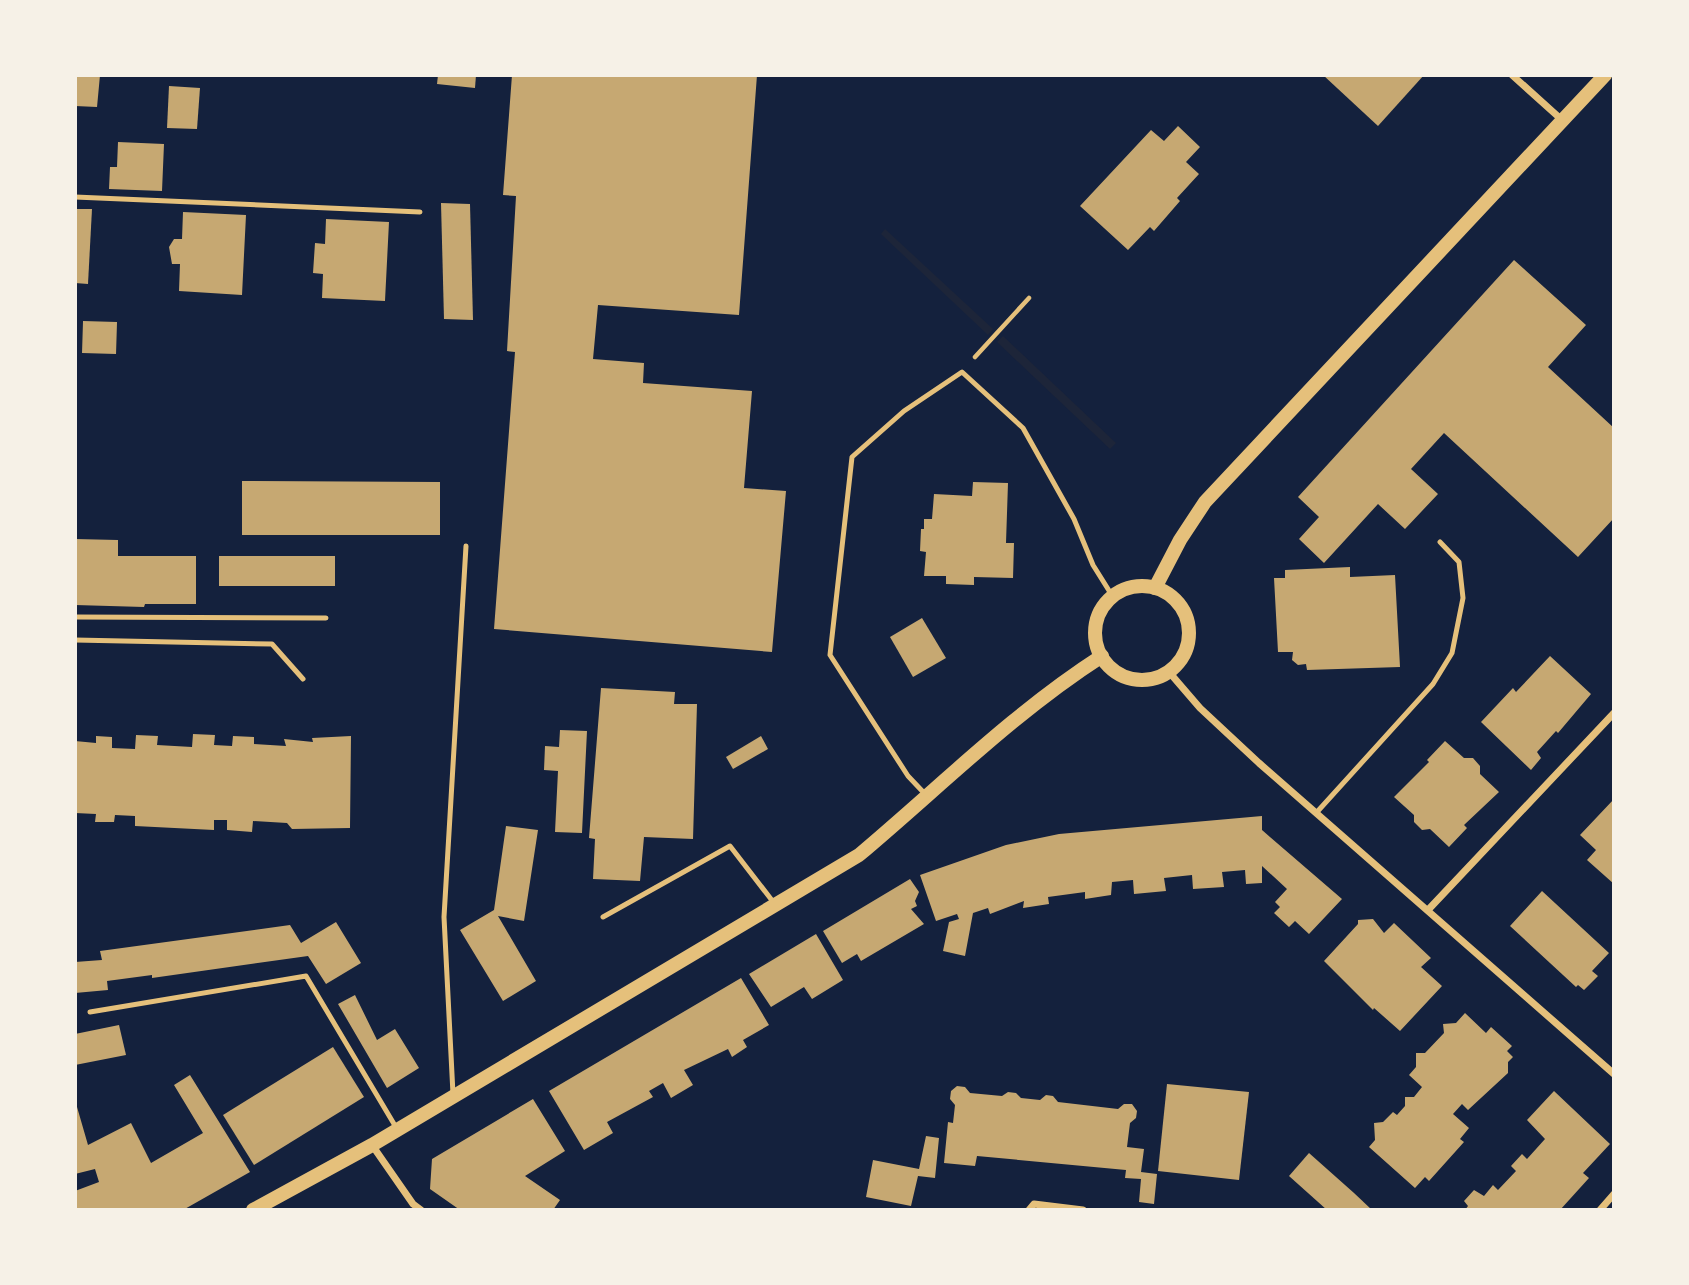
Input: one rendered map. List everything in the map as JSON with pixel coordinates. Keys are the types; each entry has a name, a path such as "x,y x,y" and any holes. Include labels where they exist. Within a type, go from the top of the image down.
{"main road":[{"path":"1155,588 1180,540 1205,502 1605,75"},
{"path":"1140,587 1155,588 1168,594 1187,618 1187,648 1169,672 1155,679 1125,677 1111,669 1102,656 1095,631 1104,606 1113,597 1140,587"},
{"path":"255,1209 372,1145 453,1094 859,855 928,797 989,738 1063,681 1102,656"}],"street":[{"path":"1512,75 1562,120"},
{"path":"1169,672 1200,708 1614,1074"},
{"path":"1428,910 1614,713"},
{"path":"372,1145 412,1204 421,1210"},
{"path":"1600,1210 1614,1194"},
{"path":"1029,1210 1034,1204 1083,1210"}],"lane":[{"path":"75,197 420,212"},
{"path":"928,797 908,776 830,655 852,457 904,411 962,372 1023,428 1074,519 1093,565 1113,597"},
{"path":"1317,812 1433,684 1452,653 1462,598 1459,562 1440,542"},
{"path":"453,1094 444,917 466,546"},
{"path":"75,617 326,618"},
{"path":"75,639 272,644 303,679"},
{"path":"603,917 730,846 776,906"},
{"path":"90,1012 306,976 397,1129"}],"path":[{"path":"962,372 1029,298"}],"shaded area":[{"path":"885,229 993,329 988,335 881,234"},
{"path":"1003,336 1116,443 1110,449 997,342"}],"building":[{"path":"75,75 100,75 97,107 75,106"},
{"path":"438,75 476,75 475,88 437,84"},
{"path":"512,75 757,75 739,315 598,305 593,359 644,363 643,383 752,391 744,488 786,491 772,652 494,629 515,352 507,351 516,196 503,195"},
{"path":"1323,75 1424,75 1378,126"},
{"path":"169,86 200,88 197,129 167,128"},
{"path":"1178,126 1200,147 1186,162 1199,174 1177,198 1180,201 1154,231 1150,227 1128,250 1080,206 1151,130 1164,141"},
{"path":"118,142 164,144 162,191 109,189 110,167 117,167"},
{"path":"441,203 470,204 473,320 444,319"},
{"path":"75,209 92,209 88,284 75,283"},
{"path":"183,212 246,215 242,295 179,291 180,264 172,264 169,247 174,239 182,239"},
{"path":"326,219 389,222 385,301 322,298 323,274 313,273 315,243 325,244"},
{"path":"1514,260 1586,325 1548,367 1614,428 1614,518 1578,557 1444,433 1411,469 1438,494 1405,529 1378,504 1324,563 1299,539 1319,517 1298,497"},
{"path":"83,321 117,322 116,354 82,353"},
{"path":"242,481 440,482 440,535 242,535"},
{"path":"973,482 1008,483 1006,543 1014,543 1013,578 974,577 974,585 946,584 946,576 924,576 926,552 920,551 921,529 924,529 924,519 932,519 934,494 972,496"},
{"path":"75,539 118,540 118,556 196,556 196,604 145,604 144,607 75,605"},
{"path":"219,556 335,556 335,586 219,586"},
{"path":"1350,567 1350,577 1395,575 1400,667 1307,670 1306,664 1298,665 1292,660 1293,652 1278,652 1274,578 1285,578 1285,570"},
{"path":"922,618 946,658 913,677 890,637"},
{"path":"1550,656 1591,694 1558,733 1556,731 1537,752 1541,758 1531,770 1481,722 1513,688 1516,692"},
{"path":"601,688 675,692 674,704 697,704 693,839 644,837 640,881 593,879 595,839 589,838"},
{"path":"560,730 587,731 582,833 555,832 558,771 544,770 545,746 559,747"},
{"path":"193,734 215,735 214,745 232,746 233,736 254,737 254,744 286,746 284,739 313,742 312,738 351,736 350,828 292,829 287,823 253,821 252,832 227,830 227,820 214,820 214,830 135,826 135,816 115,815 114,822 95,822 96,814 75,813 75,741 96,743 96,736 112,737 112,748 135,749 136,735 158,736 157,745 192,747"},
{"path":"761,736 768,749 733,769 726,757"},
{"path":"1445,741 1464,758 1473,758 1480,766 1480,774 1499,792 1464,825 1467,828 1449,847 1430,829 1422,830 1414,822 1414,815 1394,797 1429,762 1427,760"},
{"path":"1614,799 1614,884 1587,860 1596,850 1580,835"},
{"path":"1262,816 1262,830 1342,899 1309,934 1295,921 1289,927 1274,913 1280,907 1275,902 1287,889 1262,866 1262,883 1246,884 1245,870 1222,872 1224,887 1193,889 1192,875 1164,878 1166,891 1134,894 1133,880 1112,882 1111,895 1085,899 1085,892 1048,897 1049,904 1023,908 1024,901 990,914 988,908 973,913 965,956 943,951 949,922 959,919 957,914 936,921 920,875 1006,845 1059,834"},
{"path":"506,826 538,830 524,921 498,916 536,981 503,1001 460,930 494,910"},
{"path":"910,879 919,892 915,901 917,906 911,909 924,924 861,961 857,954 842,963 823,931"},
{"path":"1542,891 1609,953 1592,971 1598,976 1584,990 1578,985 1576,987 1510,926"},
{"path":"1373,919 1384,933 1394,923 1431,958 1421,967 1442,986 1400,1031 1374,1008 1373,1010 1324,961 1358,924 1358,920"},
{"path":"336,922 361,963 326,984 308,956 152,978 152,975 107,981 108,990 75,993 75,962 102,960 100,951 290,925 301,943"},
{"path":"816,934 843,980 812,999 804,987 771,1007 749,974"},
{"path":"741,978 769,1025 743,1040 747,1047 732,1057 728,1049 684,1070 693,1085 671,1098 663,1083 649,1091 653,1097 607,1122 613,1133 584,1150 549,1091"},
{"path":"355,995 377,1040 395,1029 419,1068 387,1088 338,1004"},
{"path":"1465,1013 1486,1033 1491,1027 1512,1046 1507,1051 1513,1057 1508,1062 1508,1073 1468,1110 1462,1104 1453,1114 1469,1128 1460,1139 1464,1142 1429,1181 1425,1177 1415,1188 1369,1147 1375,1140 1374,1123 1383,1122 1393,1112 1397,1115 1405,1106 1405,1097 1414,1097 1422,1087 1409,1075 1416,1067 1416,1053 1425,1053 1444,1033 1443,1024 1456,1023"},
{"path":"119,1025 126,1055 75,1065 75,1034"},
{"path":"333,1047 364,1097 254,1165 223,1115"},
{"path":"190,1075 250,1172 183,1210 75,1210 75,1191 99,1182 95,1169 75,1174 75,1100 88,1145 131,1123 151,1163 203,1133 174,1085"},
{"path":"1167,1084 1249,1092 1239,1180 1158,1171"},
{"path":"957,1086 965,1087 970,1093 1002,1096 1008,1092 1016,1093 1021,1098 1040,1100 1046,1095 1053,1096 1058,1102 1118,1109 1124,1104 1132,1104 1137,1111 1136,1118 1130,1123 1127,1147 1144,1149 1141,1172 1157,1174 1154,1204 1139,1202 1141,1179 1125,1178 1126,1170 977,1156 975,1166 944,1163 948,1122 953,1123 955,1105 950,1099 951,1091"},
{"path":"1554,1091 1610,1144 1583,1173 1589,1178 1560,1210 1465,1210 1468,1206 1464,1201 1474,1190 1484,1196 1493,1185 1498,1190 1516,1171 1511,1166 1522,1154 1527,1159 1545,1139 1527,1120"},
{"path":"533,1099 565,1151 525,1176 560,1200 553,1210 460,1210 430,1189 432,1159"},
{"path":"926,1136 939,1138 935,1178 918,1176 911,1206 866,1197 873,1160 919,1169"},
{"path":"1309,1153 1372,1210 1327,1210 1289,1176"}]}
